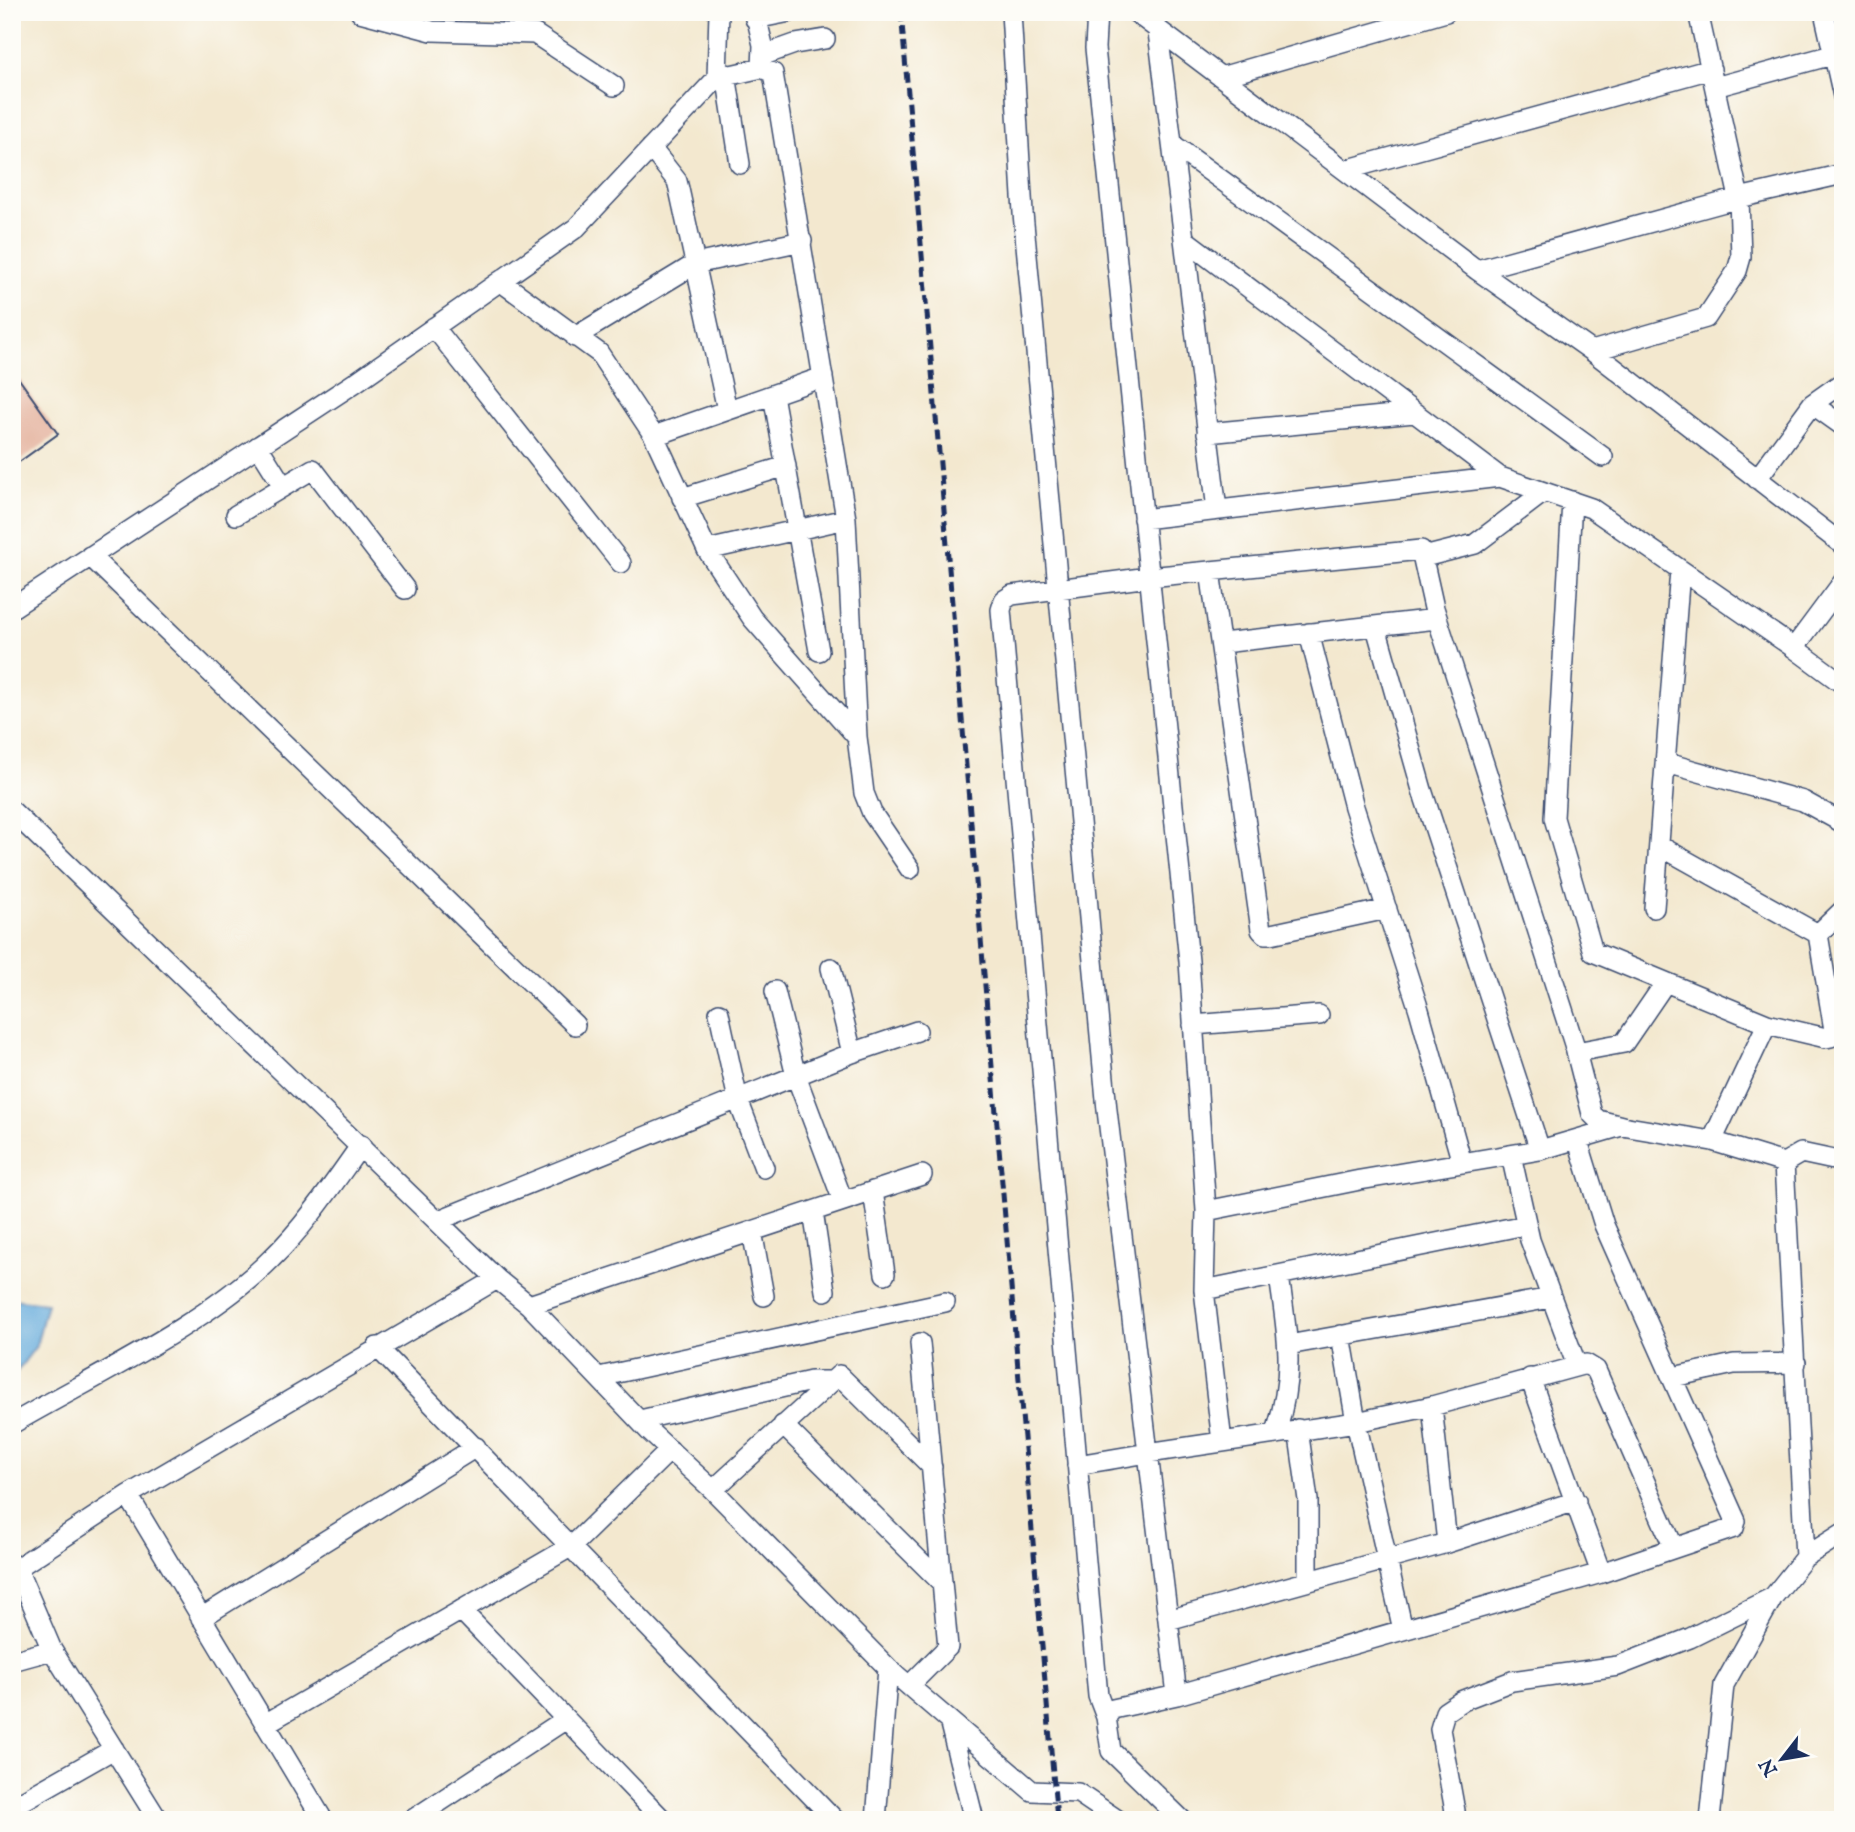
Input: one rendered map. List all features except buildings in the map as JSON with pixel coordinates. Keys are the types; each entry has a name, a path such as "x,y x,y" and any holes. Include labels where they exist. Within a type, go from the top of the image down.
{"street":[{"path":"360,12 432,31 535,34 614,86"},
{"path":"719,12 721,76 740,164"},
{"path":"790,12 755,15 763,62 773,73 846,519 857,737 868,804 910,869"},
{"path":"1011,12 1023,213 1107,1110 1177,1695"},
{"path":"1097,12 1095,48 1193,1025 1206,1211 1204,1290 1222,1443"},
{"path":"1135,12 1476,270 1592,351 1843,545"},
{"path":"1221,77 1446,12"},
{"path":"1592,351 1698,320 1712,313 1740,264 1740,198 1698,12"},
{"path":"1824,12 1838,53 1843,96"},
{"path":"1158,32 1217,510"},
{"path":"12,608 258,446 576,228 721,76 763,62 795,44 825,39"},
{"path":"1345,170 1713,78 1838,53"},
{"path":"1172,144 1603,457"},
{"path":"651,148 677,181 727,410"},
{"path":"1476,270 1740,198 1843,174"},
{"path":"1184,239 1500,477 1591,508 1843,684"},
{"path":"575,337 695,264 802,241"},
{"path":"500,281 599,353 654,436 707,550 752,618 857,737"},
{"path":"434,327 621,563"},
{"path":"654,436 823,377"},
{"path":"1757,479 1812,404 1843,382"},
{"path":"772,394 819,651"},
{"path":"1812,404 1843,426"},
{"path":"1207,433 1414,413"},
{"path":"258,446 283,486"},
{"path":"682,498 786,466"},
{"path":"236,514 309,471 317,470 405,589"},
{"path":"1143,519 1500,477"},
{"path":"1424,556 1475,544 1544,492"},
{"path":"1572,501 1554,818 1593,952 1767,1024 1826,1038 1834,1034 1818,934"},
{"path":"707,550 846,519"},
{"path":"1182,1820 1111,1751 1106,1717 1097,1685 1001,610 1004,600 1012,595 1059,587 1421,550 1437,619 1576,1052 1592,1114 1598,1119 1622,1126 1712,1141 1784,1163 1801,1153 1843,1162"},
{"path":"90,556 575,1026"},
{"path":"1654,908 1681,570"},
{"path":"1210,571 1261,930 1265,934 1271,934 1387,909"},
{"path":"1794,648 1843,582"},
{"path":"1222,643 1437,619"},
{"path":"1376,627 1422,790 1540,1150"},
{"path":"1309,633 1354,807 1462,1163"},
{"path":"1667,763 1803,801 1843,823"},
{"path":"12,811 439,1220 497,1279 529,1306 888,1668 1032,1791 1078,1793 1110,1817"},
{"path":"1660,846 1818,934"},
{"path":"1818,934 1843,910"},
{"path":"831,968 852,1053"},
{"path":"1576,1052 1624,1043 1665,983"},
{"path":"775,991 796,1076 842,1201"},
{"path":"719,1013 738,1100 764,1168"},
{"path":"1193,1025 1319,1015"},
{"path":"1712,1141 1767,1024"},
{"path":"439,1220 852,1053 917,1031"},
{"path":"1206,1211 1540,1150 1622,1126"},
{"path":"1106,1717 1113,1709 1177,1695 1601,1573 1731,1530 1736,1525 1604,1225 1578,1141"},
{"path":"12,1424 174,1331 261,1267 307,1221 360,1145"},
{"path":"1511,1155 1525,1225 1577,1366"},
{"path":"1784,1163 1805,1557"},
{"path":"529,1306 922,1175"},
{"path":"873,1191 885,1274"},
{"path":"813,1211 825,1292"},
{"path":"1204,1290 1525,1225"},
{"path":"752,1231 764,1296"},
{"path":"1276,1433 1286,1400 1290,1364 1279,1276"},
{"path":"158,1820 52,1650 15,1564 377,1347 497,1279"},
{"path":"1288,1345 1551,1298"},
{"path":"599,1377 945,1302"},
{"path":"1341,1335 1356,1422 1403,1630"},
{"path":"909,1686 948,1647 920,1343"},
{"path":"377,1347 835,1820"},
{"path":"1673,1377 1734,1364 1796,1363"},
{"path":"1077,1465 1356,1422 1432,1406 1586,1364 1596,1370 1674,1548"},
{"path":"713,1490 831,1381 842,1376 932,1467"},
{"path":"1530,1378 1601,1573"},
{"path":"640,1420 811,1381 831,1381"},
{"path":"1432,1406 1447,1543"},
{"path":"783,1425 940,1582"},
{"path":"1298,1429 1308,1500 1308,1580"},
{"path":"201,1618 476,1447"},
{"path":"265,1724 572,1546 670,1450"},
{"path":"128,1495 323,1820"},
{"path":"1168,1619 1447,1543 1576,1501"},
{"path":"1710,1820 1724,1685 1773,1597 1805,1557 1843,1533"},
{"path":"1451,1820 1455,1811 1440,1729 1445,1712 1463,1700 1520,1679 1624,1664 1690,1638 1773,1597"},
{"path":"461,1610 663,1820"},
{"path":"12,1661 52,1650"},
{"path":"876,1820 888,1668"},
{"path":"412,1820 566,1719"},
{"path":"949,1720 974,1820"},
{"path":"19,1810 114,1749"}],"water":[{"path":"12,1299 47,1303 36,1346 12,1378"}],"railway":[{"path":"901,12 1057,1820"}]}
